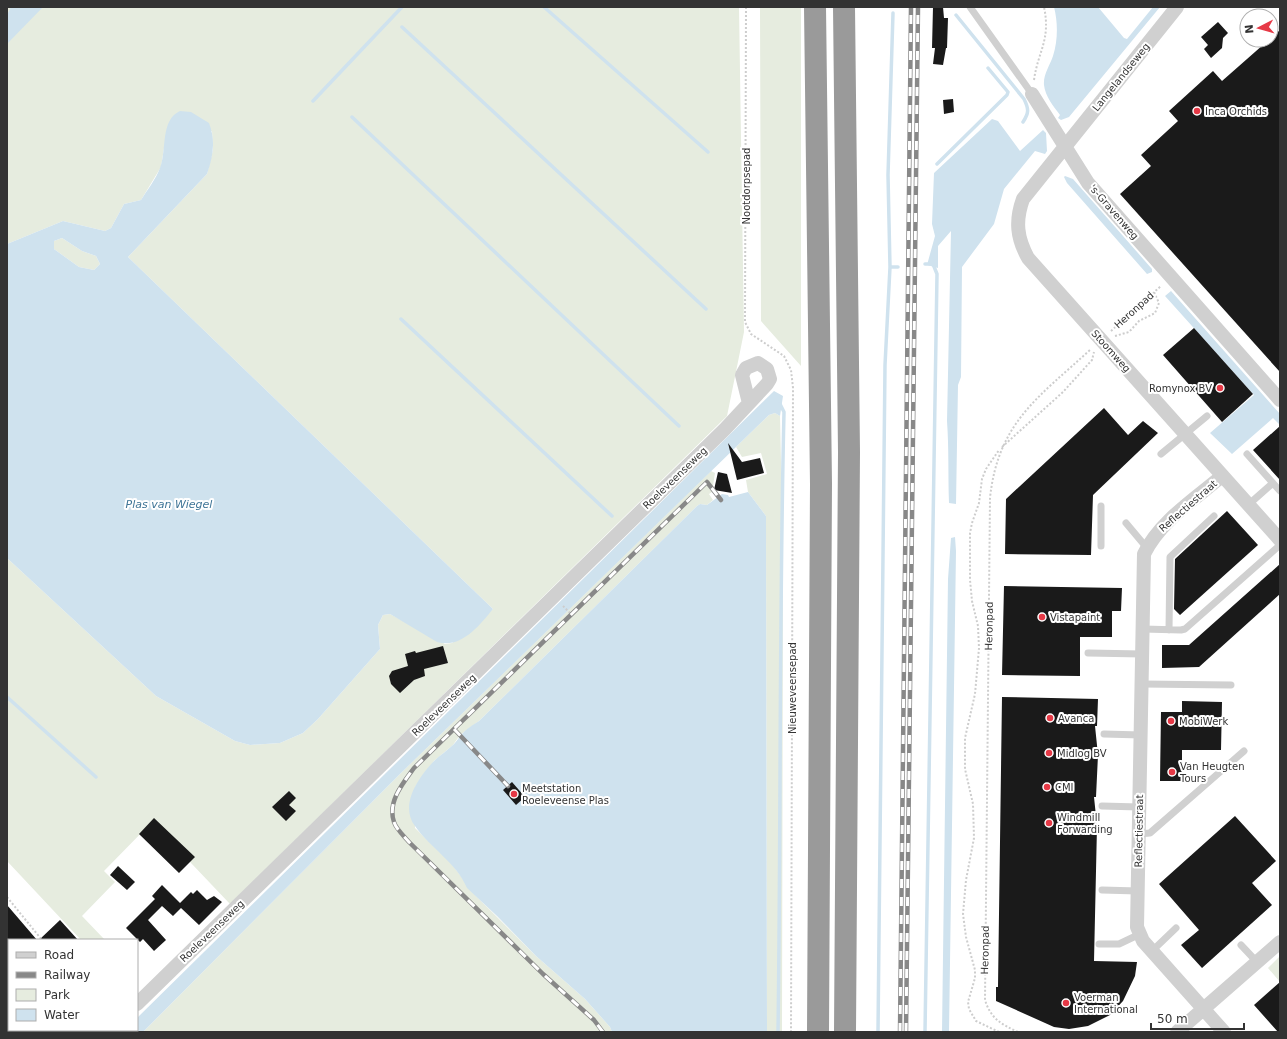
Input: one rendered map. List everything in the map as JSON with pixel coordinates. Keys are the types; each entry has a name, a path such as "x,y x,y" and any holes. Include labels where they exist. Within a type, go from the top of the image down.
{"highway":[{"path":"815,7 821,476 818,1032"},
{"path":"844,7 849,444 845,1032"}],"street":[{"name":"Langelandseweg","path":"1064,146 1177,7"},
{"name":"'s-Gravenweg","path":"1032,94 1088,183 1280,400"},
{"name":"Stoomweg","path":"1064,146 1023,200 1018,213 1020,242 1028,258 1098,343 1185,434 1280,540"},
{"name":"Roeleveenseweg","path":"138,1003 725,429 748,403"},
{"name":"Reflectiestraat","path":"1222,476 1160,529 1144,554 1138,927 1143,941 1224,1032"},
{"path":"1177,1032 1280,942"}],"lane":[{"name":"'s-Gravenweg","path":"970,7 1032,94"},
{"path":"1161,454 1207,416"},
{"path":"1247,454 1280,491"},
{"path":"1248,505 1273,483"},
{"path":"1100,506 1101,546"},
{"path":"1169,630 1170,557 1214,516"},
{"path":"1126,524 1147,548"},
{"path":"1143,629 1185,629 1280,545"},
{"path":"1088,653 1142,654"},
{"path":"1142,684 1231,685"},
{"path":"1104,734 1141,735"},
{"path":"1139,834 1150,833 1244,751"},
{"path":"1102,806 1139,807"},
{"path":"1102,890 1138,891"},
{"path":"1152,951 1176,928"},
{"path":"1099,944 1119,944 1140,934"},
{"path":"1241,945 1257,962"}],"path":[{"name":"Nootdorpsepad","path":"746,7 745,322 751,334 775,350"},
{"path":"1032,94 1035,70 1042,55 1047,27 1044,7"},
{"name":"Heronpad","path":"1018,1032 994,1019 988,1011 985,1000 990,498 992,478 1001,448 1018,420 1098,343 1171,277"},
{"path":"998,1032 976,1021 969,1009 968,1002 975,978 975,970 966,937 963,914 966,880 974,838 973,804 965,769 965,738 975,694 979,648 978,626 970,580 970,533 972,523 979,503 982,479 986,469 1001,448 1052,403 1092,360 1098,343 1129,332 1139,321 1155,313 1159,303 1154,292"},
{"name":"Nieuweveensepad","path":"775,350 784,356 794,388 791,1032"},
{"path":"563,606 571,614"},
{"path":"7,897 41,939"}],"green space":[{"path":"7,7 739,7 744,332 727,416 230,904 152,822 104,871 115,882 82,916 104,939 80,939 7,861 7,558 156,696 235,741 250,745 280,743 303,733 318,719 380,649 378,625 383,615 390,614 445,644 452,643 493,609 128,257 207,174 213,150 212,131 164,148 161,167 141,200 124,204 111,228 105,231 63,221 7,244"},
{"path":"760,7 801,7 801,366 761,321"},
{"path":"62,238 82,251 96,256 100,264 94,270 79,267 54,249 54,241"},
{"path":"775,413 780,416 783,558 782,1032 767,1032 766,516 748,492 746,480 767,474 761,453 742,457 736,447 769,415"},
{"path":"711,471 715,473 712,492 709,494 713,500 707,505 700,504 697,506 479,721 460,735 453,745 434,761 415,787 415,828 451,863 475,895 536,956 585,999 610,1027 612,1032 143,1032 399,775"},
{"path":"1280,956 1280,982 1268,968"},
{"path":"7,1012 8,1031 24,1032 7,1032"}],"water":[{"path":"11,7 43,7 7,44 7,15"},
{"path":"1054,7 1098,7 1124,38 1127,39 1153,7 1160,7 1069,117 1061,120 1058,118 1060,115 1048,97 1044,85 1057,38 1057,25"},
{"name":"Plas van Wiegel","path":"180,111 191,112 209,123 213,149 209,168 207,174 128,257 493,609 469,634 462,639 446,643 437,642 390,614 383,615 378,625 380,649 318,719 303,733 280,743 250,745 235,741 156,696 7,558 7,244 63,221 105,231 111,228 124,204 141,200 156,176 162,161 165,136 169,121","holes":["62,238 82,251 96,256 100,264 94,270 79,267 54,249 54,241"]},
{"path":"992,119 998,121 1020,151 1043,130 1046,133 1047,151 1045,154 1035,151 1004,189 994,224 962,267 961,377 958,385 956,504 949,503 947,421 951,231 938,246 938,268 927,265 935,236 932,224 934,173"},
{"path":"1064,177 1073,179 1152,269 1152,272 1147,274 1067,183"},
{"path":"1171,291 1280,414 1280,425 1273,418 1232,454 1210,433 1254,395 1165,296"},
{"path":"774,391 783,396 780,416 775,413 769,415 399,775 143,1032 123,1032 138,1031 138,1017"},
{"path":"748,492 766,516 767,1032 612,1032 610,1027 585,999 536,956 467,888 450,863 428,842 415,826 409,809 410,800 417,783 433,762 454,744 466,730 479,721 697,506 700,504 707,505 722,494 728,495 729,497"},
{"path":"955,537 949,1032 942,1032 948,579 951,538"}],"building":[{"path":"933,7 943,7 944,18 948,18 947,48 943,65 933,64 935,48 932,48"},
{"path":"1218,22 1228,33 1223,38 1222,48 1211,58 1204,49 1208,45 1201,37"},
{"path":"1280,30 1280,372 1120,194 1151,166 1141,155 1178,121 1169,111 1213,71 1222,81 1260,48 1279,48"},
{"path":"953,99 954,112 944,114 943,100"},
{"path":"1194,328 1253,394 1222,422 1163,355"},
{"path":"1104,408 1128,435 1143,421 1158,433 1093,495 1091,555 1005,554 1006,499"},
{"path":"1280,426 1280,480 1253,450"},
{"path":"728,443 742,462 760,458 764,473 737,480"},
{"path":"718,472 727,474 732,493 714,490"},
{"path":"1227,511 1258,545 1180,615 1174,609 1175,559"},
{"path":"1280,564 1280,594 1199,667 1162,668 1162,645 1189,645"},
{"path":"1004,586 1122,588 1121,611 1112,611 1112,637 1080,637 1080,676 1002,675"},
{"path":"443,646 448,663 424,669 425,676 414,680 400,693 391,684 389,676 392,671 408,666 405,654 415,651 416,653"},
{"path":"1002,697 1098,699 1097,726 1095,726 1098,755 1096,797 1094,797 1097,826 1094,961 1137,962 1135,976 1123,1001 1110,1015 1088,1026 1069,1029 1054,1027 996,1001 996,987 998,987"},
{"path":"1182,701 1222,702 1221,750 1182,750 1182,781 1160,781 1161,712 1182,712"},
{"name":"Meetstation Roeleveense Plas","path":"512,782 525,797 516,805 503,790"},
{"path":"289,791 296,798 289,805 296,811 286,821 272,807"},
{"path":"1235,816 1276,861 1252,883 1272,905 1202,968 1181,945 1199,930 1159,884"},
{"path":"154,818 195,857 179,873 139,834"},
{"path":"118,866 135,882 127,890 110,875"},
{"path":"162,885 180,903 191,892 193,894 197,890 207,900 214,896 222,902 199,925 181,908 173,916 162,906 148,920 166,940 154,951 143,939 140,942 126,928 155,899 152,896"},
{"path":"7,905 36,939 7,940"},
{"path":"60,920 77,939 40,939"},
{"path":"1280,982 1280,1032 1278,1032 1254,1005"}],"waterway":[{"path":"313,101 402,7"},
{"path":"544,7 708,152"},
{"path":"878,1032 885,365 890,267 888,175 893,13"},
{"path":"956,15 1024,99 1028,111 1023,122"},
{"path":"402,27 706,309"},
{"path":"937,164 1007,95 1008,92 988,68"},
{"path":"352,117 679,426"},
{"path":"925,264 933,264 937,274 925,1032"},
{"path":"890,267 898,267"},
{"path":"401,319 612,516"},
{"path":"778,1032 781,567 784,412 780,404"},
{"path":"7,697 96,777"}],"railway":[{"path":"900,1032 911,7"},
{"path":"906,1032 918,7"},
{"path":"603,1032 594,1020 543,974 398,830 392,815 394,800 405,780 414,768 707,482 721,500"},
{"path":"454,729 508,786"}],"place":[{"name":"Inca Orchids","path":"1197,111"},
{"name":"Romynox BV","path":"1220,388"},
{"name":"Vistapaint","path":"1042,617"},
{"name":"Avanca","path":"1050,718"},
{"name":"MobiWerk","path":"1171,721"},
{"name":"Midlog BV","path":"1049,753"},
{"name":"Van Heugten Tours","path":"1172,772"},
{"name":"CMI","path":"1047,787"},
{"name":"Meetstation Roeleveense Plas","path":"514,794"},
{"name":"Windmill Forwarding","path":"1049,823"},
{"name":"Voerman International","path":"1066,1003"}]}
